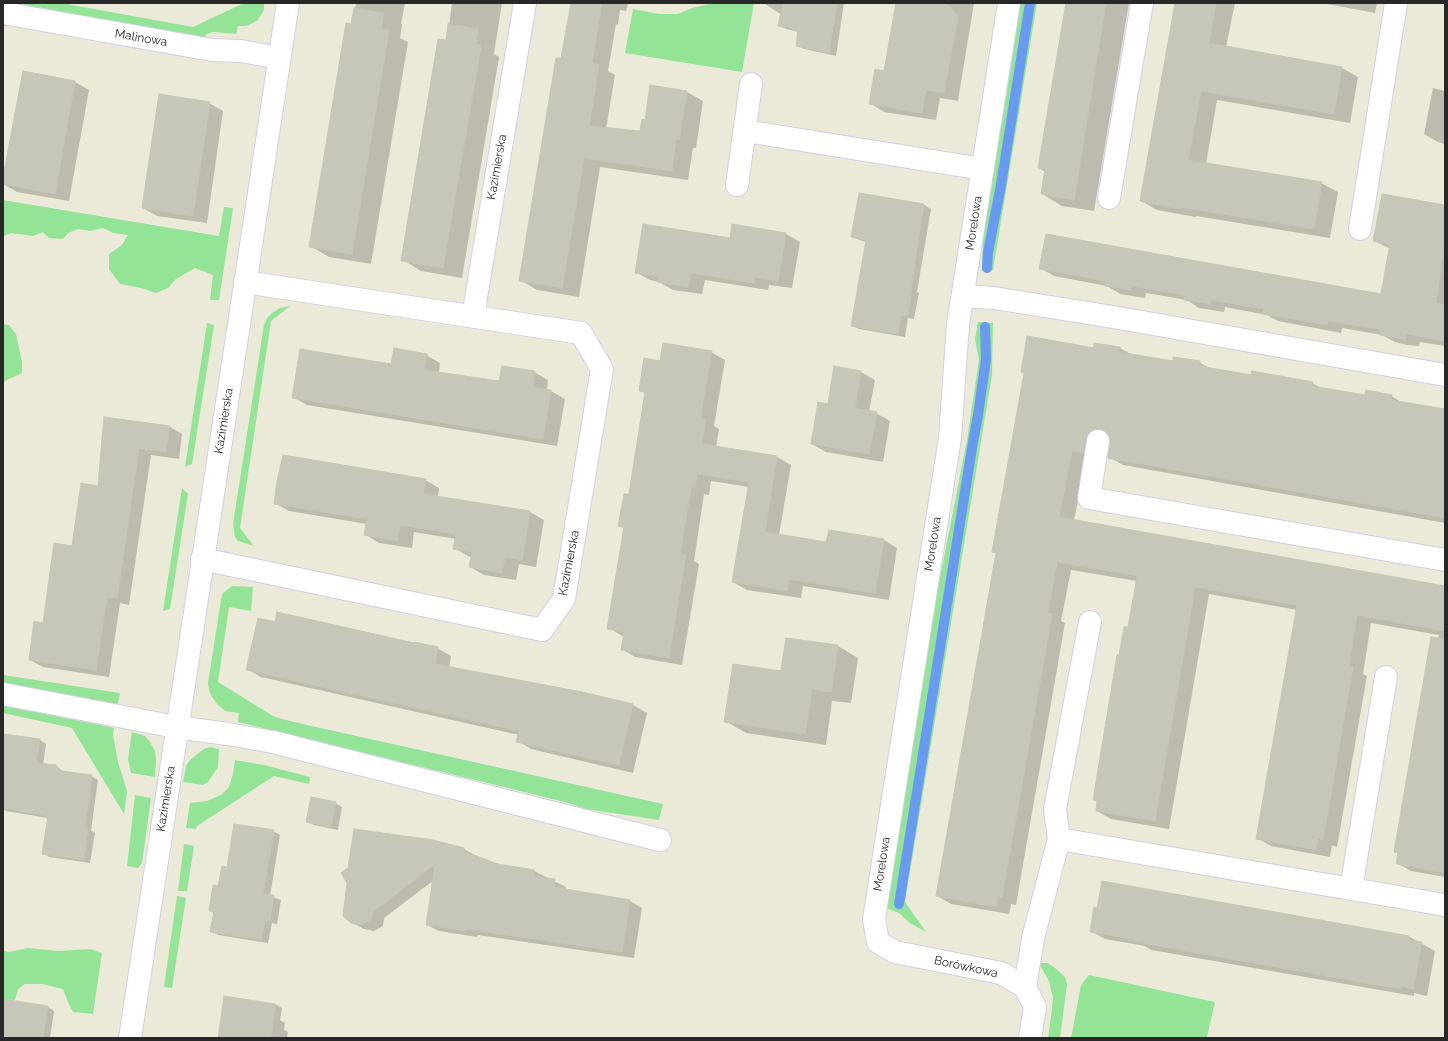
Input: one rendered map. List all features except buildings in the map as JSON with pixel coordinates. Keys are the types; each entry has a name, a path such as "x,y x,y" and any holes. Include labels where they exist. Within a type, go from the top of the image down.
{"street":[{"name":"Kazimierska","path":"130,1038 176,727 288,3"},
{"name":"Morelowa","path":"874,919 950,438 958,324 1009,3"},
{"path":"1108,198 1142,3"},
{"path":"1360,229 1396,3"},
{"name":"Kazimierska","path":"472,316 524,11"},
{"name":"Malinowa","path":"3,13 212,50 241,51 279,58"},
{"path":"737,185 746,131 751,84"},
{"path":"746,131 983,169"},
{"name":"Kazimierska","path":"202,559 542,630 564,599 602,369 581,333 245,282"},
{"path":"963,296 994,298 1113,317 1445,375"},
{"path":"1098,442 1089,498 1445,560"},
{"path":"1030,1038 1035,1007 1025,986 1033,938 1059,839 1055,809 1090,622"},
{"path":"1351,889 1386,677"},
{"path":"3,694 176,727 273,742 660,840"},
{"path":"1059,839 1445,905"},
{"name":"Borówkowa","path":"874,919 878,942 895,952 1001,973 1025,986"}],"green space":[{"path":"15,3 61,3 193,27 244,3 264,3 264,10 257,21 246,26 238,26 236,34 213,32 207,34 203,39 69,15"},
{"path":"714,3 754,3 742,72 625,53 633,9 659,14 678,14 692,8"},
{"path":"1019,3 1037,3 993,270 982,271 983,247 979,247"},
{"path":"3,200 219,236 224,207 233,208 219,300 210,300 213,275 195,268 176,279 168,288 156,293 141,288 120,284 109,269 109,254 122,245 128,235 113,233 103,228 91,231 78,229 68,233 63,239 49,238 43,232 33,236 11,233 3,236"},
{"path":"290,306 271,321 240,528 254,546 238,541 235,537 233,524 264,325 267,318 272,313 280,308"},
{"path":"978,322 993,323 992,375 905,902 926,932 910,923 899,913 886,908 930,629 967,440 979,360 975,339"},
{"path":"207,323 214,325 192,464 185,467"},
{"path":"3,324 9,325 16,334 22,362 22,373 3,382"},
{"path":"182,488 188,494 170,609 163,611"},
{"path":"232,586 253,587 251,611 229,607 218,682 273,716 307,725 663,804 659,820 586,809 565,802 238,722 239,713 225,711 218,705 212,697 208,683 221,600 223,593"},
{"path":"3,675 120,693 117,706 3,687"},
{"path":"3,705 114,728 113,735 118,762 127,791 124,814 72,728 3,713"},
{"path":"132,732 145,736 155,751 155,777 131,773 128,759"},
{"path":"210,747 219,749 218,767 208,782 203,785 183,782 186,766 190,760 204,749"},
{"path":"235,760 264,765 310,777 309,784 274,776 197,826 196,829 186,828 190,803 207,801 221,795 229,787"},
{"path":"135,795 151,798 142,863 138,868 127,866"},
{"path":"184,844 194,846 187,891 178,891"},
{"path":"177,896 186,898 172,988 164,987"},
{"path":"28,948 58,951 90,949 102,953 93,1014 73,1012 63,989 42,984 25,984 18,989 15,1000 4,999 3,1006 3,951 9,952"},
{"path":"1040,963 1047,963 1054,967 1065,977 1067,984 1060,1038 1048,1038 1053,998 1049,981"},
{"path":"1089,975 1215,1002 1208,1038 1071,1038 1081,985"}],"waterway":[{"path":"987,268 988,252 1001,185 1030,3"},
{"path":"899,904 978,415 986,359 985,327"}]}
